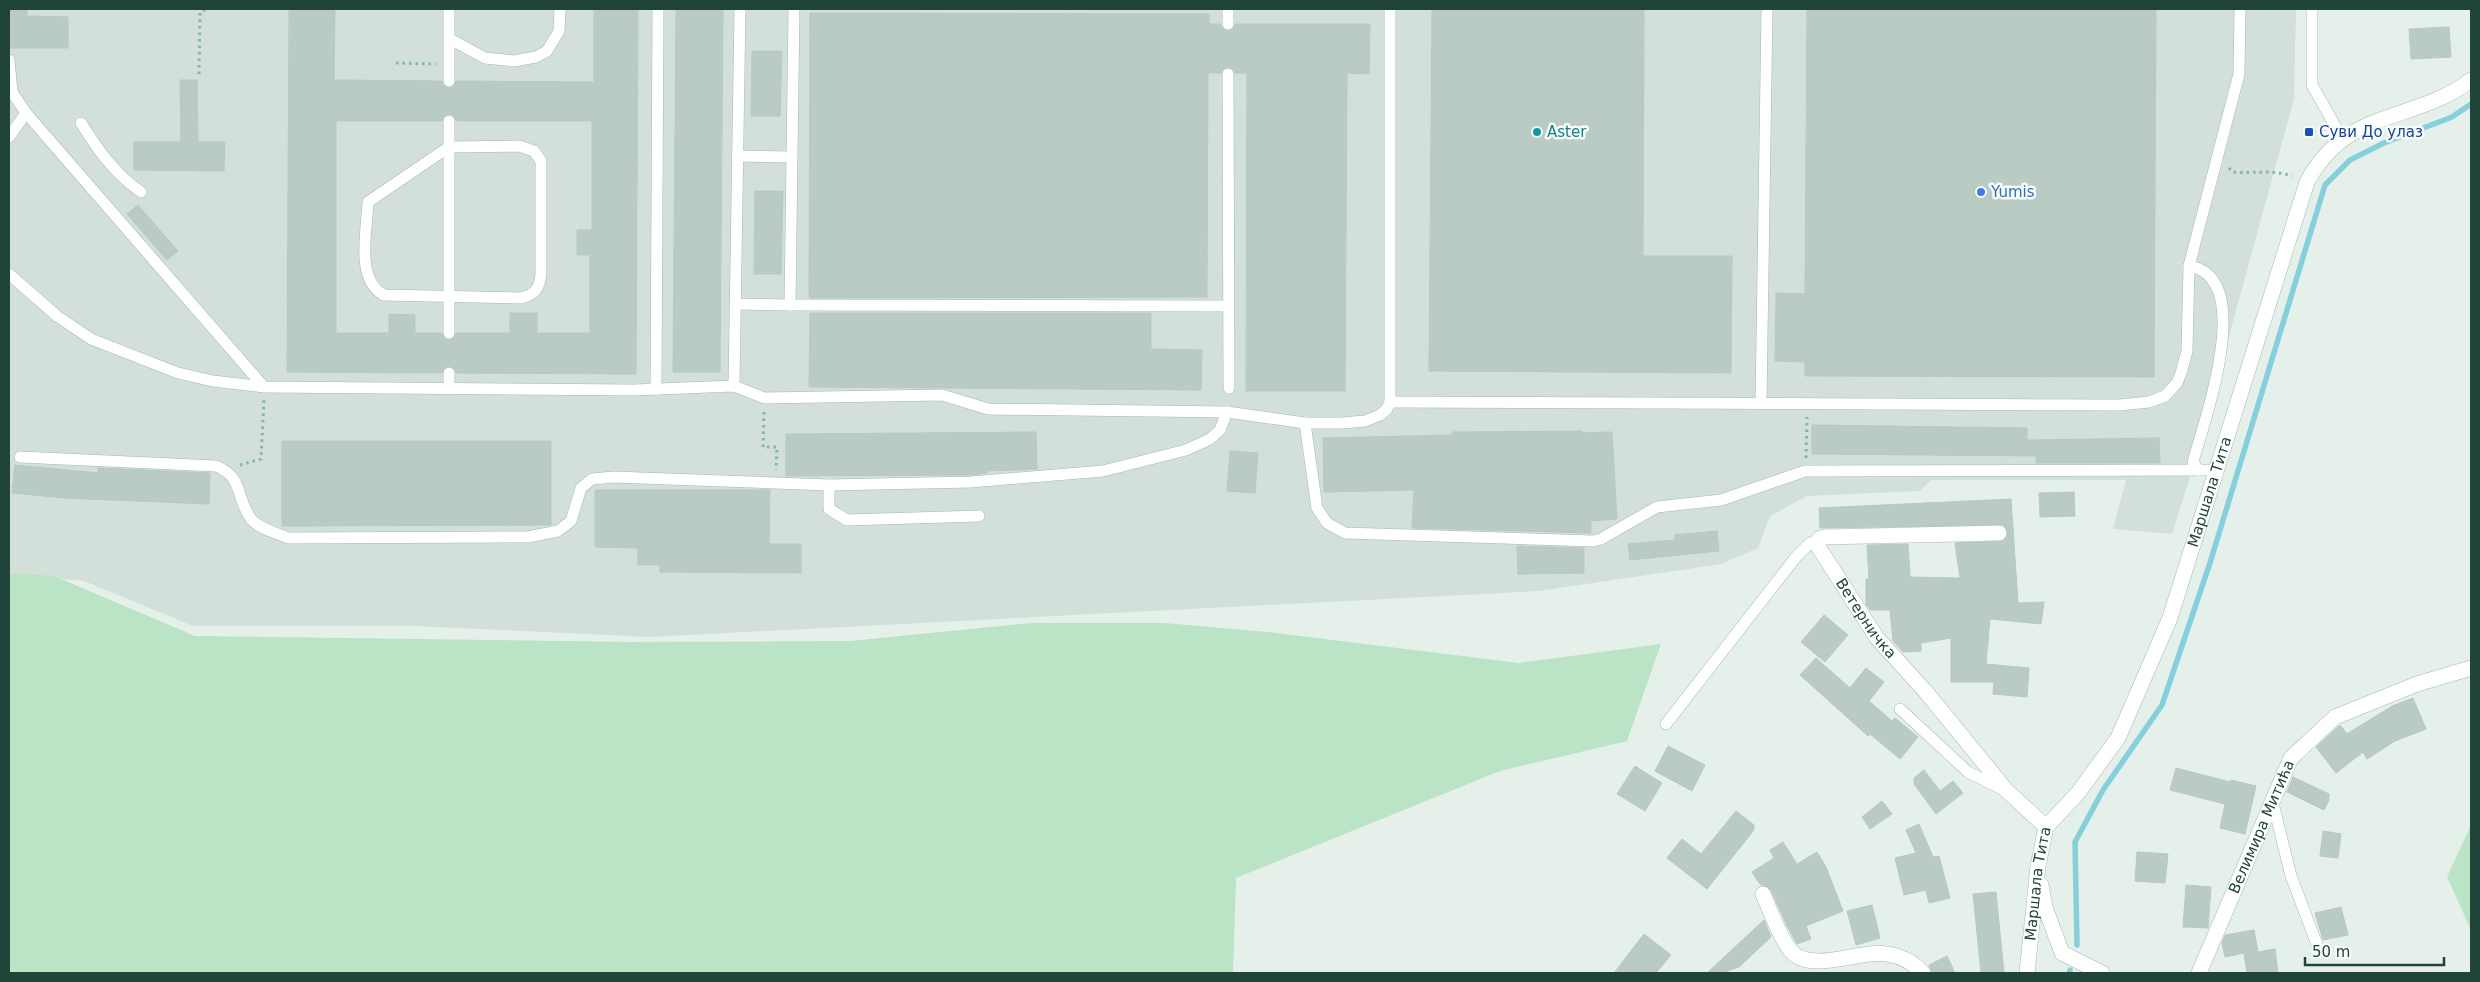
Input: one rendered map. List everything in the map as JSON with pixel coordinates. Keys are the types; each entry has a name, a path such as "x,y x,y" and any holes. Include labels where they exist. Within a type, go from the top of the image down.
{"street":[{"name":"Маршала Тита","path":"2027,973 2038,866 2046,828 2078,793 2118,738 2170,618 2307,182 2326,152 2342,138 2357,129 2460,88 2471,80"},
{"path":"1817,541 1824,537 1999,533"},
{"name":"Ветерничка","path":"1817,541 1818,550 1877,638 1926,692 2006,790 2046,828"},
{"name":"Велимира Митића","path":"2200,973 2244,865 2273,803 2291,758 2335,717 2417,684 2471,668"},
{"path":"2038,866 2045,907 2062,952 2102,973"},
{"path":"1763,894 1790,950 1803,960 1832,960 1886,953 1914,963 1924,973"}],"lane":[{"path":"449,9 449,81"},
{"path":"450,39 485,58 514,61 536,57 547,51 559,31 560,9"},
{"path":"656,389 658,9"},
{"path":"734,386 740,9"},
{"path":"790,305 794,9"},
{"path":"1228,9 1228,24"},
{"path":"9,274 57,316 91,339 178,373 213,381 264,387 656,389 734,386 764,398 942,395 988,409 1226,412 1305,423 1365,421 1380,415 1387,409 1390,402 1390,9"},
{"path":"1760,403 1767,9"},
{"path":"1390,402 2120,405 2158,399 2165,396 2177,383 2187,351 2189,266 2216,155 2239,74 2240,9"},
{"path":"2312,9 2312,85 2342,138"},
{"path":"9,60 12,92 26,113 264,387"},
{"path":"1228,74 1229,388"},
{"path":"9,137 26,113"},
{"path":"449,121 449,333"},
{"path":"81,122 100,154 122,179 140,192"},
{"path":"519,146 534,151 542,161 541,273 537,290 530,296 520,298 384,295 370,284 365,268 368,202 449,147 519,146"},
{"path":"737,156 792,157"},
{"path":"2189,266 2204,270 2210,276 2221,297 2223,310 2223,330 2216,376 2193,462 2198,470"},
{"path":"734,304 1228,306"},
{"path":"449,373 449,388"},
{"path":"20,457 216,466 228,471 235,480 243,502 253,521 288,538 528,537 558,531 571,521 581,488 592,479 614,477 829,484 971,482 1103,471 1186,450 1210,439 1220,430 1226,412"},
{"path":"1305,423 1316,508 1327,523 1345,533 1593,541 1601,539 1657,507 1721,500 1805,471 2216,470"},
{"path":"829,484 829,509 846,520 978,516"},
{"path":"1666,724 1796,557 1810,543 1817,541"},
{"path":"1900,709 1968,772 2006,790"},
{"path":"2273,803 2291,876 2319,950"}],"path":[{"path":"199,74 200,12 208,9"},
{"path":"396,63 449,64"},
{"path":"2216,155 2232,172 2249,174 2275,170 2307,182"},
{"path":"228,471 244,462 262,459 264,387"},
{"path":"764,398 763,447 777,447 776,483"},
{"path":"1806,459 1807,404"}],"shaded area":[{"path":"9,9 2296,9 2294,99 2192,471 2172,534 2113,529 2126,480 1932,480 1919,491 1807,496 1770,516 1758,548 1721,564 1539,591 649,637 415,626 193,626 84,581 9,574"}],"green space":[{"path":"9,573 54,576 195,636 631,642 850,641 1031,623 1165,623 1268,632 1519,663 1661,644 1627,741 1500,771 1236,878 1233,973 9,973"},
{"path":"2471,825 2471,930 2447,877"}],"building":[{"path":"9,9 27,9 27,16 68,17 68,48 9,48"},
{"path":"289,9 335,9 334,80 442,81 443,85 449,88 453,87 456,81 594,82 594,9 638,9 636,374 456,373 455,369 449,366 445,367 442,373 287,372","holes":["449,114 453,115 456,121 592,121 592,230 577,230 577,255 590,255 590,333 537,333 537,313 510,313 510,333 456,333 455,337 449,340 445,339 442,333 415,333 415,315 389,314 389,333 336,333 336,121 442,121 443,117"]},
{"path":"676,9 723,9 720,372 673,372"},
{"name":"Aster","path":"1432,9 1644,9 1643,256 1732,256 1731,373 1429,371"},
{"name":"Yumis","path":"1807,9 2156,9 2154,377 1805,376 1805,362 1775,361 1776,293 1805,294"},
{"path":"810,13 1209,14 1209,24 1220,24 1222,28 1228,31 1232,30 1236,24 1370,24 1369,74 1347,73 1345,391 1246,391 1247,73 1235,73 1228,67 1224,68 1221,73 1208,73 1207,297 810,298"},
{"path":"2449,27 2451,57 2411,59 2409,29"},
{"path":"752,51 782,51 780,116 751,116"},
{"path":"180,80 197,80 198,142 225,142 224,171 134,170 134,142 181,142"},
{"path":"755,191 783,191 781,274 754,274"},
{"path":"138,205 178,251 167,260 127,214"},
{"path":"810,313 1151,313 1151,349 1202,350 1201,390 809,387"},
{"path":"1812,425 2027,428 2027,440 2159,438 2160,463 2036,463 2036,456 1812,454"},
{"path":"1582,431 1582,433 1612,432 1617,519 1591,521 1591,533 1412,528 1414,490 1324,492 1323,438 1453,435 1452,432"},
{"path":"1036,432 1037,469 987,471 987,473 971,475 786,476 786,434"},
{"path":"282,441 551,441 551,525 282,526"},
{"path":"1230,451 1258,453 1255,493 1227,491"},
{"path":"15,465 98,473 98,468 210,473 209,504 64,498 12,493"},
{"path":"595,490 770,490 769,544 801,544 801,573 660,572 660,565 638,565 638,548 595,547"},
{"path":"2074,492 2075,516 2040,517 2039,493"},
{"path":"2011,499 2018,603 2044,602 2041,624 1990,619 1986,664 2029,668 2027,697 1993,694 1994,682 1951,682 1951,638 1921,643 1921,651 1903,652 1893,641 1890,610 1870,610 1866,604 1866,579 1869,579 1867,545 1908,544 1910,577 1960,578 1955,543 2003,541 2008,533 2004,525 1820,528 1819,508"},
{"path":"1717,531 1719,551 1630,560 1628,544 1675,540 1675,535"},
{"path":"1517,546 1584,548 1584,573 1518,574"},
{"path":"1824,615 1848,635 1825,662 1801,642"},
{"path":"1816,658 1850,688 1866,668 1884,682 1869,701 1892,721 1895,718 1918,737 1900,759 1870,734 1868,736 1800,675"},
{"path":"2413,698 2426,729 2395,741 2367,759 2363,752 2336,773 2316,747 2340,725 2347,734 2392,706"},
{"path":"1668,746 1705,765 1692,791 1655,771"},
{"path":"1635,766 1662,783 1645,811 1617,794"},
{"path":"2176,768 2230,782 2231,780 2256,786 2245,834 2220,828 2225,804 2170,790"},
{"path":"1924,770 1940,791 1953,781 1963,793 1936,814 1914,784 1914,778"},
{"path":"2293,777 2329,794 2329,800 2324,810 2287,792"},
{"path":"1882,801 1892,814 1870,829 1862,817"},
{"path":"1736,811 1754,825 1754,830 1707,889 1667,858 1682,839 1701,854"},
{"path":"1919,824 1933,857 1939,856 1950,898 1929,903 1926,890 1904,895 1895,858 1916,853 1906,830"},
{"path":"2323,831 2341,834 2338,858 2320,856"},
{"path":"1783,842 1797,864 1817,852 1826,867 1843,911 1806,926 1811,939 1797,944 1771,890 1760,884 1752,872 1774,858 1770,850"},
{"path":"2137,852 2168,854 2165,883 2135,881"},
{"path":"2186,885 2211,887 2208,928 2183,927"},
{"path":"1996,892 2004,973 1981,973 1973,894"},
{"path":"1872,905 1880,938 1856,945 1847,911"},
{"path":"2341,907 2348,935 2323,940 2315,913"},
{"path":"1764,920 1771,937 1739,967 1722,973 1707,973"},
{"path":"2254,930 2258,952 2275,949 2278,973 2247,973 2244,953 2225,957 2222,943 2225,935"},
{"path":"1644,934 1671,955 1656,973 1614,973"},
{"path":"1947,956 1955,973 1932,973 1929,965"}],"waterway":[{"path":"2077,945 2075,842 2103,790 2162,705 2210,563 2325,185 2350,160 2384,143 2452,117 2471,104"}],"place":[{"name":"Aster","path":"1537,132"},
{"name":"Суви До улаз","path":"2309,132"},
{"name":"Yumis","path":"1981,192"}]}
